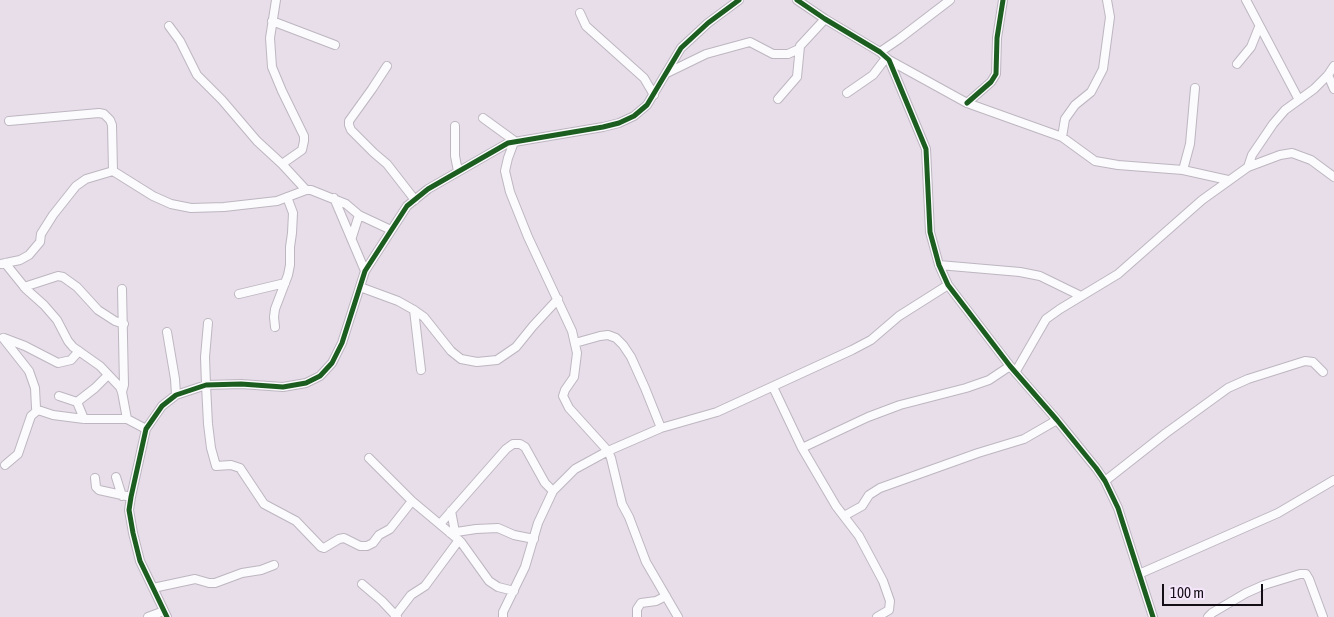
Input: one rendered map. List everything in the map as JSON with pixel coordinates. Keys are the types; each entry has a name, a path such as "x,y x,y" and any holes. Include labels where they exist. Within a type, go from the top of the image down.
{"street":[{"path":"276,0 270,38 272,67 304,136 302,150 282,164"},
{"path":"127,497 146,429 162,406 176,395 206,384 283,387 306,383 320,376 332,363 342,343 365,271 407,206 414,200 458,171 508,144 620,123 634,116 647,106 681,48 739,0"},
{"path":"797,0 880,52 888,59 967,103 1062,137 1096,161 1118,165 1183,170 1228,180"},
{"path":"880,52 950,0"},
{"path":"967,103 991,82 996,74 997,38 1003,0"},
{"path":"1062,137 1065,119 1075,106 1091,92 1103,69 1110,17 1107,0"},
{"path":"1246,0 1298,100"},
{"path":"580,13 586,26 644,78 654,95"},
{"path":"667,74 706,54 750,42 773,54 788,54 799,49 825,19"},
{"path":"272,21 335,45"},
{"path":"169,26 180,41 197,74 257,141 306,190"},
{"path":"1237,64 1251,46 1259,26"},
{"path":"778,100 797,77 799,49"},
{"path":"847,92 873,75 888,59"},
{"path":"888,59 926,149 930,232 939,265 948,285 1105,481 1118,508 1151,616"},
{"path":"387,66 349,121 349,125 351,130 387,164 414,200"},
{"path":"1248,167 1252,155 1273,124 1285,110 1314,89 1334,66"},
{"path":"1328,75 1334,89"},
{"path":"1183,170 1190,144 1195,88"},
{"path":"9,121 104,114 112,125 113,170"},
{"path":"483,118 515,142"},
{"path":"455,126 455,156 458,171"},
{"path":"515,142 505,171 510,192 526,232 572,331 577,353 574,377 563,396 569,408 608,451 622,504 646,562 678,617"},
{"path":"802,448 868,417 900,405 966,388 989,380 1013,368 1046,319 1118,274 1202,200 1248,167 1273,157 1292,153 1311,160 1333,175"},
{"path":"113,170 153,196 171,204 191,208 224,207 277,201 306,190 317,192 346,204 359,215 391,230"},
{"path":"113,170 86,179 76,186 49,221 35,249 29,256 3,264 57,320 68,341 100,366 122,392"},
{"path":"275,327 275,309 290,265 292,213 287,197"},
{"path":"334,198 365,271"},
{"path":"352,237 359,215"},
{"path":"939,265 1030,274 1058,284 1081,296"},
{"path":"24,287 58,276 77,287 98,310 124,324"},
{"path":"239,294 285,283"},
{"path":"503,617 503,612 525,567 538,523 553,491 575,469 608,451 661,428 717,412 852,350 871,340 899,316 948,285"},
{"path":"360,287 398,301 414,310 424,317 451,351 461,359 477,362 497,360 516,348 558,298"},
{"path":"122,289 124,324 124,385 122,392 127,420"},
{"path":"414,310 421,370"},
{"path":"208,323 205,357 206,384 209,432 216,466 231,465 240,468 264,504 296,521 321,547 327,547 344,538 360,546 367,546 373,543 380,535 390,529 412,501"},
{"path":"167,332 176,395"},
{"path":"575,343 608,335 616,338 623,345 642,380 661,428"},
{"path":"2,338 25,346 58,363 71,360 79,351"},
{"path":"2,338 29,371 38,410"},
{"path":"1105,481 1228,388 1248,379 1305,361 1313,362 1323,372"},
{"path":"77,402 108,375"},
{"path":"773,387 802,448 836,506 859,536 883,581 890,601 889,614 877,617"},
{"path":"59,396 77,402 84,419"},
{"path":"38,410 84,419 127,420 146,429"},
{"path":"5,466 18,454 31,416 38,410"},
{"path":"844,516 862,506 869,495 880,488 978,453 1024,439 1057,420"},
{"path":"440,524 506,449 513,444 520,444 525,447 545,483 553,491"},
{"path":"369,458 412,501 453,533 489,581 498,587 514,591"},
{"path":"116,477 127,497 140,561 166,614 148,617"},
{"path":"95,478 96,487 99,490 127,497"},
{"path":"1139,574 1278,513 1334,480"},
{"path":"451,511 453,533"},
{"path":"453,533 476,528 498,528 514,535 534,539"},
{"path":"362,584 396,616 411,594 425,586 458,540"},
{"path":"153,588 195,579 215,583 274,565"},
{"path":"1208,617 1246,593 1273,582 1306,574 1323,617"},
{"path":"637,617 637,609 641,603 656,601 666,596"}],"cycle path":[{"path":"167,617 140,561 129,510 146,429 162,406 176,395 206,385 241,384 283,387 306,383 320,376 332,363 342,343 365,271 407,206 428,189 508,143 603,127 619,123 634,116 647,105 681,48 708,23 739,0"},
{"path":"797,0 880,52 889,60 926,149 930,232 939,265 948,285 1010,366 1057,420 1105,481 1118,508 1153,617"},
{"path":"967,103 991,82 996,74 997,38 1003,0"}]}
